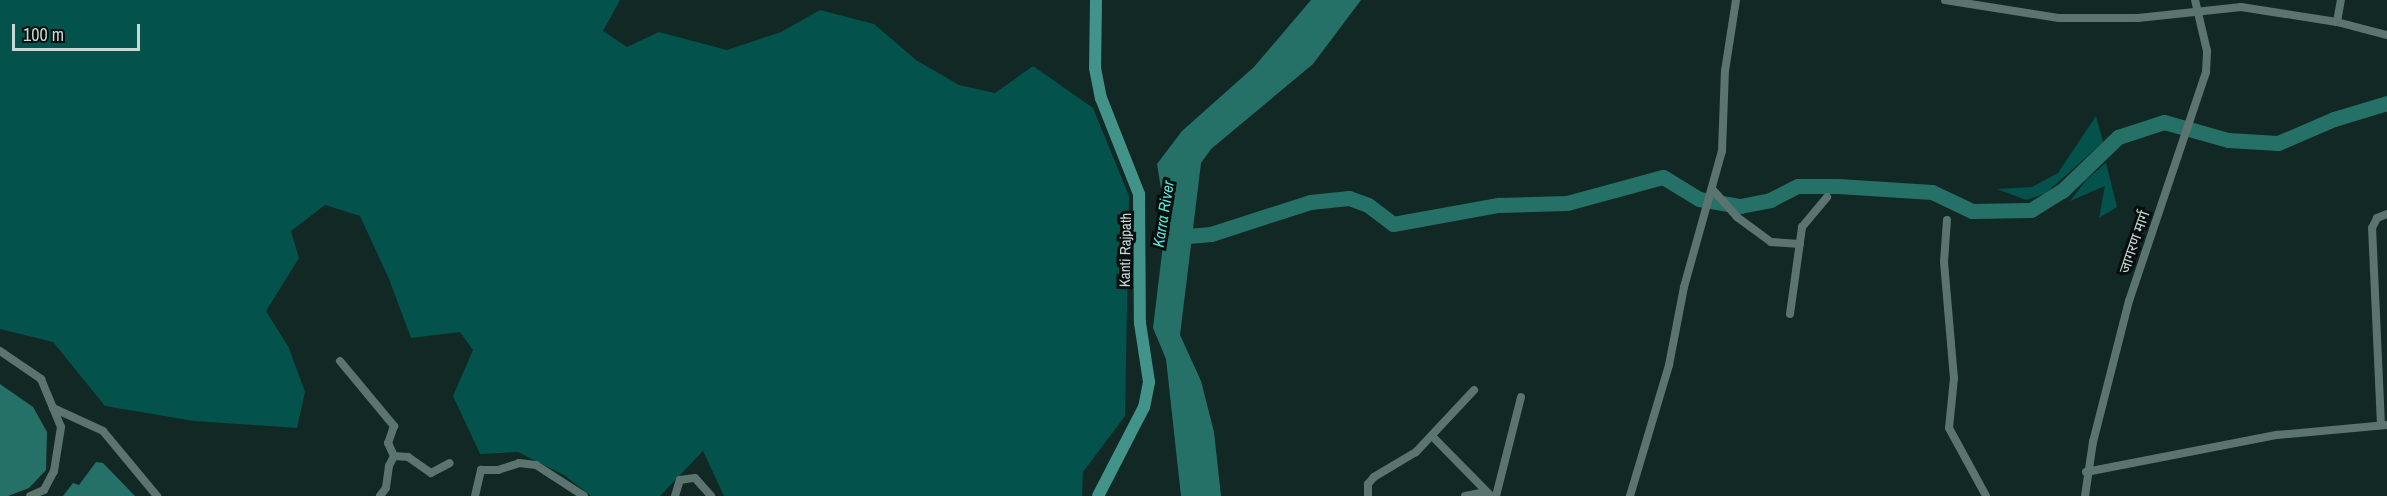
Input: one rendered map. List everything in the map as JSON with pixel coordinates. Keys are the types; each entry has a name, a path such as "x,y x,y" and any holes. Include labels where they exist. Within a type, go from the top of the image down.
{"main road":[{"name":"Kanti Rajpath","path":"1096,0 1095,68 1101,98 1139,194 1140,323 1149,382 1144,407 1098,496"}],"street":[{"path":"1629,496 1669,364 1684,287 1722,151 1725,71 1736,0"},
{"path":"1945,0 2059,18 2138,18 2197,10 2241,8 2337,22 2387,35"},
{"name":"जागरण मार्ग","path":"2085,496 2086,472 2129,301 2206,72 2207,51 2195,0"},
{"path":"2337,22 2341,0"},
{"path":"1711,191 1737,217 1771,242 1800,244"},
{"path":"1790,314 1802,227 1827,197"},
{"path":"2086,472 2277,435 2384,425 2372,228 2377,218 2387,214"},
{"path":"1947,220 1944,262 1954,378 1949,428 1986,496"},
{"path":"0,351 41,379 61,426 54,471 44,490 30,496"},
{"path":"340,361 394,426 388,443 394,456"},
{"path":"1368,496 1368,484 1374,477 1416,452 1474,390"},
{"path":"1496,496 1521,397"},
{"path":"53,408 103,431 157,496"},
{"path":"1432,436 1488,494"},
{"path":"394,456 408,458 431,473 450,463"},
{"path":"380,496 387,488 389,466 394,456"},
{"path":"475,496 481,470 498,470 519,463 536,465 584,496"},
{"path":"675,496 680,480 695,478 711,496"},
{"path":"1465,496 1488,494"}],"shaded area":[{"path":"0,0 620,0 603,31 627,47 659,32 727,50 781,32 820,10 874,24 916,60 959,85 995,93 1033,66 1093,108 1129,196 1125,416 1083,472 1082,496 724,496 703,451 660,496 591,496 564,475 518,452 480,454 453,396 473,350 460,332 411,338 389,279 360,216 325,205 291,231 299,258 266,311 289,348 305,392 297,428 194,421 105,406 53,342 0,329"},
{"path":"1311,0 1361,0 1313,64 1211,149 1201,163 1180,335 1201,381 1214,432 1221,496 1181,496 1166,359 1153,328 1166,220 1157,164 1182,131 1254,67"},
{"path":"2096,116 2103,142 2046,193 2026,200 1997,189 2032,187 2058,173"},
{"path":"2106,163 2117,207 2099,218 2105,186 2070,201 2087,179"},
{"path":"0,384 33,407 47,432 46,470 29,488 8,496 0,496"},
{"path":"96,462 103,463 135,496 63,496 73,483 79,485"}],"waterway":[{"name":"Karra River","path":"1177,237 1211,234 1310,202 1349,198 1368,205 1393,224 1498,205 1567,203 1663,177 1699,199 1740,206 1770,200 1798,186 1838,186 1932,192 1972,211 2031,210 2062,191 2118,137 2164,122 2228,140 2278,143 2334,119 2387,103"}]}
